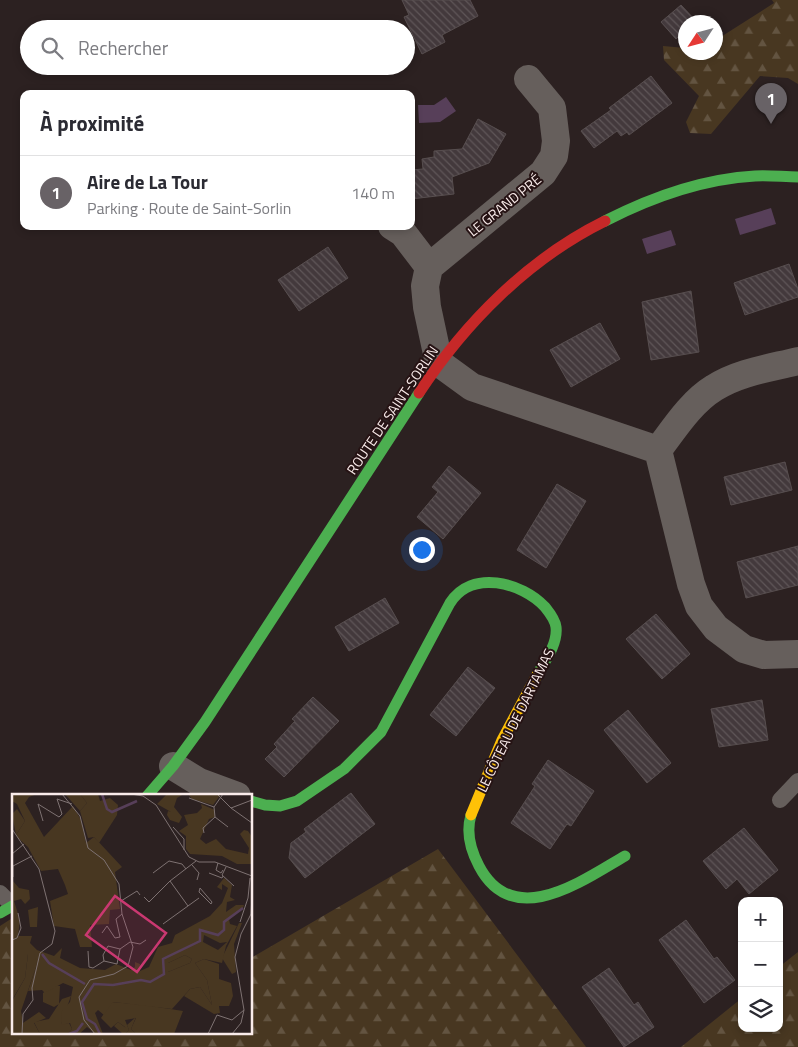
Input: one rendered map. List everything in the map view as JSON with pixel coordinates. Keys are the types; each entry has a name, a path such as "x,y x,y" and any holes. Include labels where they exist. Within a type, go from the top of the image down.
{"street":[{"name":"LE GRAND PRÉ","path":"429,267 543,173 554,156 556,141 552,108 528,79"},
{"name":"ROUTE DE SAINT-SORLIN","path":"148,794 173,766 205,722 439,363 496,299 530,270 564,246 636,205 671,191 700,183 747,175 798,177"},
{"path":"398,230 403,233 429,267 425,286 427,307 439,363 472,387 658,450"},
{"path":"798,361 754,372 713,388 674,428 658,450 691,584 700,606 716,628 744,649 764,655 798,654"},
{"name":"LE CÔTEAU DE DARTAMAS","path":"252,801 265,805 280,806 297,801 344,769 381,732 446,608 455,596 483,583 498,582 520,586 538,598 551,614 556,626 552,648 485,775 469,821 471,843 477,864 493,887 510,896 527,900 552,895 574,885 625,856"},
{"path":"173,766 199,782 232,794"}],"lane":[{"path":"780,800 798,781"},
{"path":"0,893 9,908"}],"green space":[{"path":"772,0 798,0 798,84 788,78 760,76 711,134 690,133 686,122 699,96 664,60 663,46 678,47 678,60 723,60 723,36 774,3"},
{"path":"438,849 586,1047 0,1047 0,926 12,918 12,1034 252,1034 252,957"},
{"path":"798,952 798,1047 681,1047 738,1001 738,1032 783,1032 783,964"}],"shaded area":[{"path":"446,97 456,111 440,122 419,123 418,105 434,105"},
{"path":"771,208 776,224 740,235 735,219"},
{"path":"671,230 676,245 647,254 642,239"}],"building":[{"path":"402,0 470,0 478,16 442,35 445,42 422,54 415,40 415,20 405,20 404,17 409,15"},
{"path":"681,5 690,15 678,15 678,37 676,39 661,22"},
{"path":"651,76 672,103 629,135 627,132 621,136 617,131 594,148 581,131 611,110 609,108"},
{"path":"478,119 506,134 489,163 452,177 454,194 415,199 415,170 423,169 422,159 434,157 434,151 462,149"},
{"path":"328,247 348,278 299,311 278,280"},
{"path":"789,264 798,289 798,297 745,315 734,283"},
{"path":"691,291 699,352 651,360 642,302"},
{"path":"600,323 620,359 571,387 550,350"},
{"path":"785,462 792,490 731,505 724,477"},
{"path":"449,466 481,493 443,539 417,517 438,492 432,487"},
{"path":"557,484 586,501 546,568 517,550"},
{"path":"798,546 798,585 746,598 737,562"},
{"path":"385,598 399,623 349,651 335,627"},
{"path":"656,614 690,654 662,679 626,639"},
{"path":"468,667 495,688 456,736 430,715"},
{"path":"313,697 339,721 284,777 265,759 277,747 274,744 295,721 292,719"},
{"path":"762,700 768,740 719,747 711,709"},
{"path":"628,710 671,763 647,783 604,730"},
{"path":"548,760 594,791 571,826 567,824 550,849 511,823 535,786 532,784"},
{"path":"351,793 375,824 305,878 289,858 291,843 306,832 304,829"},
{"path":"744,828 778,870 749,894 737,879 726,889 703,861"},
{"path":"686,920 714,959 717,957 735,980 704,1003 659,940"},
{"path":"609,968 634,1005 638,1002 654,1027 624,1047 582,987"}],"traffic: fast":[{"path":"605,221 641,204 697,185 755,176 798,177"},
{"path":"149,794 173,766 205,722 419,393"},
{"path":"252,801 265,805 280,806 297,801 344,769 381,732 450,603 459,592 470,586 483,583 497,583 510,586 535,598 545,607 553,618 556,633 551,651 538,673"},
{"path":"471,815 469,835 476,860 493,885 510,895 529,898 549,895 589,877 625,856"},
{"path":"0,913 12,906"}],"traffic: slow":[{"path":"471,815 502,740 538,673"}],"traffic: jam":[{"path":"419,393 457,342 500,295 550,254 577,236 605,221"}],"place":[{"name":"Aire de La Tour","path":"771,124"}]}
